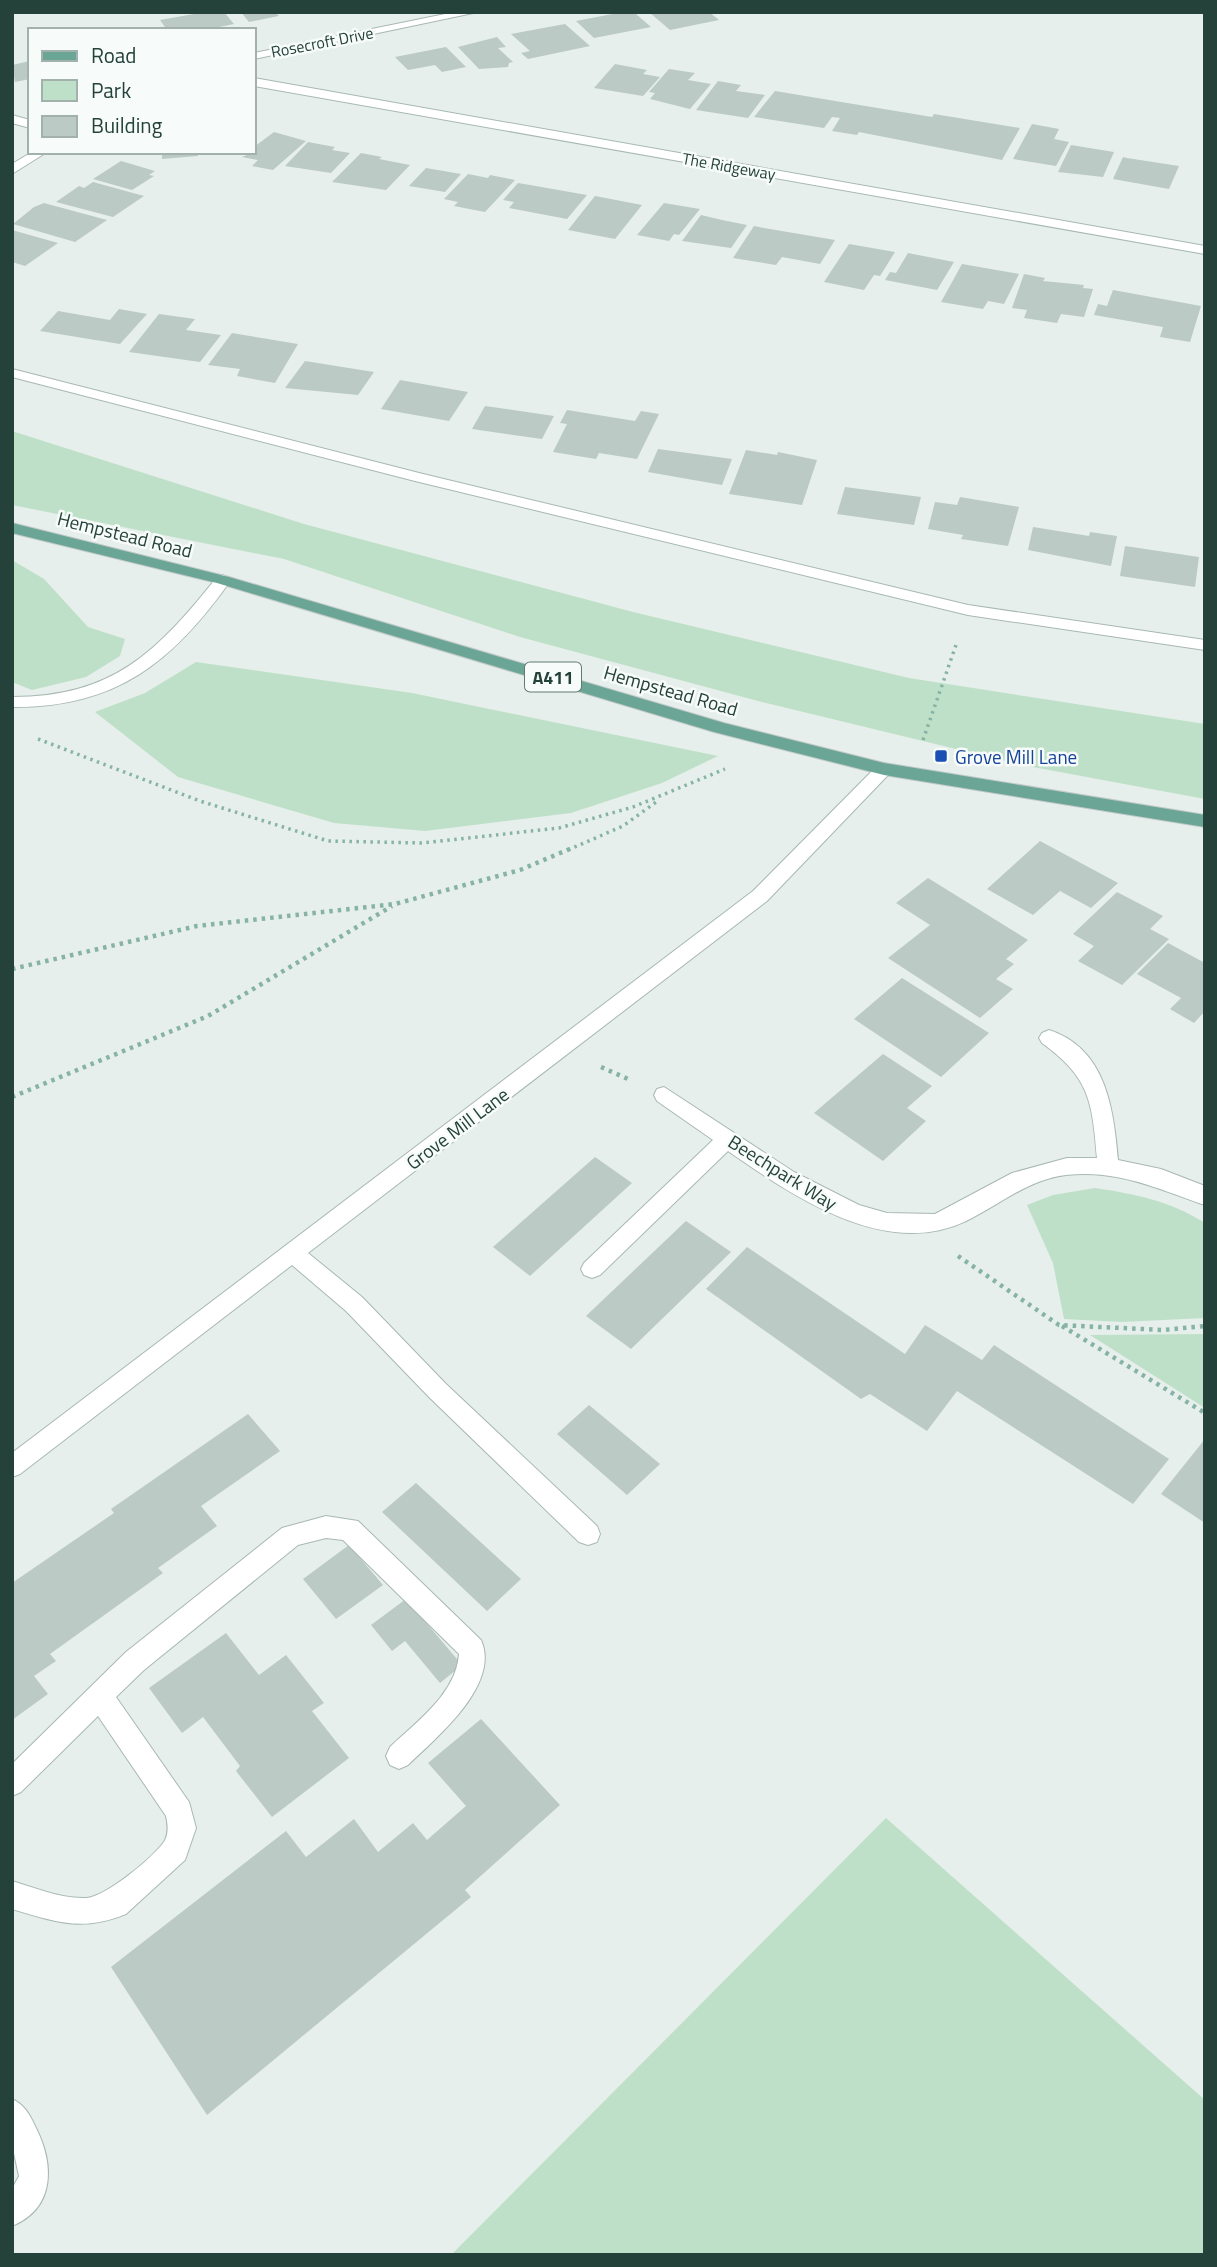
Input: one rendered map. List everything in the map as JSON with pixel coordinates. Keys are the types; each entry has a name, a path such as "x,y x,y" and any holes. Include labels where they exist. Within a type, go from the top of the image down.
{"main road":[{"name":"Hempstead Road","path":"12,528 223,580 783,744 884,769 1205,821"}],"street":[{"name":"Rosecroft Drive","path":"256,56 473,12"},
{"name":"The Ridgeway","path":"256,82 1205,250"},
{"path":"12,170 38,154"},
{"path":"12,373 420,478 968,610 1205,645"},
{"path":"12,702 39,704 89,694 123,680 168,645 223,580"},
{"name":"Grove Mill Lane","path":"12,1467 760,895 884,769"},
{"path":"1049,1038 1076,1055 1090,1070 1101,1096 1108,1166"},
{"name":"Beechpark Way","path":"664,1095 823,1201 856,1215 919,1225 946,1221 1020,1179 1077,1165 1108,1166 1148,1174 1205,1196"},
{"path":"592,1269 728,1138"},
{"path":"293,1253 354,1304 438,1391 588,1534"},
{"path":"12,1783 135,1661 291,1536 326,1527 349,1529 472,1649 473,1668 465,1688 399,1756"},
{"path":"12,1895 58,1909 87,1912 116,1904 175,1850 182,1828 179,1811 100,1696"},
{"path":"12,2114 33,2150 35,2175 25,2201 12,2211"}],"path":[{"path":"920,749 968,610"},
{"path":"34,737 200,801 328,841 422,843 559,828 666,795 783,744"},
{"path":"12,969 197,926 395,904 520,870 623,826 666,795"},
{"path":"12,1097 208,1016 395,904"},
{"path":"561,1048 664,1095"},
{"path":"919,1225 950,1251 1059,1325 1205,1413"},
{"path":"1059,1325 1163,1330 1205,1326"}],"green space":[{"path":"12,431 304,524 633,612 909,678 1205,724 1205,799 1022,765 758,701 520,637 284,559 12,505"},
{"path":"12,560 44,579 88,627 125,639 120,656 86,677 32,690 12,682"},
{"path":"196,662 412,693 718,756 662,783 571,813 425,831 334,823 178,777 95,712 145,693"},
{"path":"1095,1188 1152,1200 1179,1209 1205,1223 1205,1318 1122,1322 1064,1319 1053,1263 1027,1205 1053,1195"},
{"path":"1205,1334 1205,1408 1090,1335"},
{"path":"886,1818 1205,2100 1205,2255 451,2255"}],"building":[{"path":"205,12 224,12 234,24 215,28 166,28 160,20"},
{"path":"241,12 275,12 279,16 249,22"},
{"path":"623,12 636,14 651,27 594,38 576,21"},
{"path":"649,12 709,12 719,20 670,30"},
{"path":"565,24 590,46 528,59 521,53 530,51 511,34"},
{"path":"497,37 506,47 498,48 513,62 509,63 508,67 479,69 458,47"},
{"path":"446,47 466,67 442,72 435,65 408,70 395,57"},
{"path":"28,61 28,79 15,82 12,65"},
{"path":"615,64 647,70 643,74 660,77 643,96 594,88"},
{"path":"669,69 695,73 688,80 711,84 690,109 650,99 655,93 649,92"},
{"path":"718,81 741,85 736,91 765,95 748,118 696,110"},
{"path":"775,91 932,117 934,114 1020,128 1002,160 859,132 857,135 832,131 840,118 832,117 824,128 754,117"},
{"path":"1032,124 1059,129 1054,139 1069,142 1056,166 1013,159"},
{"path":"274,132 306,141 273,170 252,166 258,160 242,157 256,154 256,146"},
{"path":"308,142 350,153 331,173 285,166"},
{"path":"1071,145 1114,152 1103,177 1058,172"},
{"path":"361,153 410,165 386,190 332,182"},
{"path":"162,154 198,154 198,156 162,159"},
{"path":"1123,157 1179,166 1169,189 1113,179"},
{"path":"121,161 155,171 149,175 154,176 132,190 93,179"},
{"path":"426,168 461,174 445,192 409,186"},
{"path":"468,174 515,180 485,212 454,206 458,202 444,199"},
{"path":"93,182 144,196 113,217 56,202 79,186 84,188"},
{"path":"518,183 587,195 567,219 509,208 514,202 503,200"},
{"path":"595,196 642,205 615,239 568,230"},
{"path":"44,203 107,220 75,242 13,224 34,207"},
{"path":"664,203 700,209 679,235 674,234 669,241 637,235"},
{"path":"701,215 747,225 731,248 682,241"},
{"path":"754,226 835,240 820,264 782,257 776,265 733,258"},
{"path":"12,230 58,243 25,266 12,262"},
{"path":"849,244 895,252 880,276 874,275 864,290 824,282"},
{"path":"908,253 954,262 937,290 885,280 890,272 896,273"},
{"path":"962,264 1019,274 1004,304 988,301 983,309 941,302"},
{"path":"1024,274 1045,278 1043,281 1084,285 1083,288 1093,289 1084,317 1061,314 1057,323 1024,318 1027,310 1012,308"},
{"path":"1113,290 1201,306 1190,342 1160,337 1163,327 1094,315 1098,304 1107,306"},
{"path":"119,309 147,314 120,344 40,331 58,311 110,320"},
{"path":"159,314 195,319 186,330 221,335 200,362 129,352"},
{"path":"232,333 298,344 275,383 237,376 240,369 208,365"},
{"path":"305,361 374,372 358,395 285,388"},
{"path":"400,380 468,392 449,421 381,409"},
{"path":"485,406 554,416 542,439 472,429"},
{"path":"567,410 635,421 641,411 659,414 637,459 599,453 596,459 553,452 567,424 560,423"},
{"path":"658,449 732,459 722,485 648,472"},
{"path":"746,450 777,455 778,452 817,460 802,505 729,494"},
{"path":"845,487 921,497 914,525 837,514"},
{"path":"960,497 1019,507 1008,546 961,539 963,535 928,529 935,502 957,505"},
{"path":"1033,527 1089,536 1090,532 1117,536 1111,566 1028,550"},
{"path":"1125,546 1199,557 1195,587 1120,576"},
{"path":"1040,841 1118,883 1091,908 1060,891 1033,915 987,889"},
{"path":"928,878 1028,940 1006,959 1014,964 996,979 1013,989 980,1018 888,958 930,925 896,903"},
{"path":"1117,892 1163,916 1150,929 1169,939 1122,985 1078,961 1094,946 1073,934"},
{"path":"1168,943 1205,963 1205,1011 1194,1023 1170,1009 1181,998 1137,974"},
{"path":"902,978 989,1033 941,1077 854,1019"},
{"path":"883,1054 932,1086 907,1108 926,1121 883,1161 814,1113"},
{"path":"595,1157 632,1183 530,1276 493,1247"},
{"path":"686,1221 731,1252 631,1349 586,1316"},
{"path":"747,1247 905,1354 925,1325 982,1360 994,1345 1169,1459 1133,1504 957,1391 927,1431 870,1394 861,1399 706,1289"},
{"path":"589,1405 660,1464 627,1495 557,1434"},
{"path":"248,1414 280,1451 201,1506 217,1526 158,1568 163,1573 50,1654 56,1661 34,1676 48,1694 12,1720 12,1583 114,1513 111,1509"},
{"path":"1205,1439 1205,1523 1161,1494"},
{"path":"416,1483 521,1579 487,1611 382,1512"},
{"path":"349,1545 383,1585 336,1619 303,1579"},
{"path":"406,1599 462,1665 440,1683 405,1641 392,1651 371,1625"},
{"path":"226,1633 259,1675 286,1655 324,1703 312,1711 349,1758 272,1817 236,1771 240,1766 203,1717 182,1733 149,1688"},
{"path":"481,1719 560,1805 465,1890 471,1897 207,2115 111,1967 286,1831 306,1857 354,1819 378,1852 413,1823 427,1840 466,1806 428,1763"}],"place":[{"name":"Grove Mill Lane","path":"941,756"}]}
